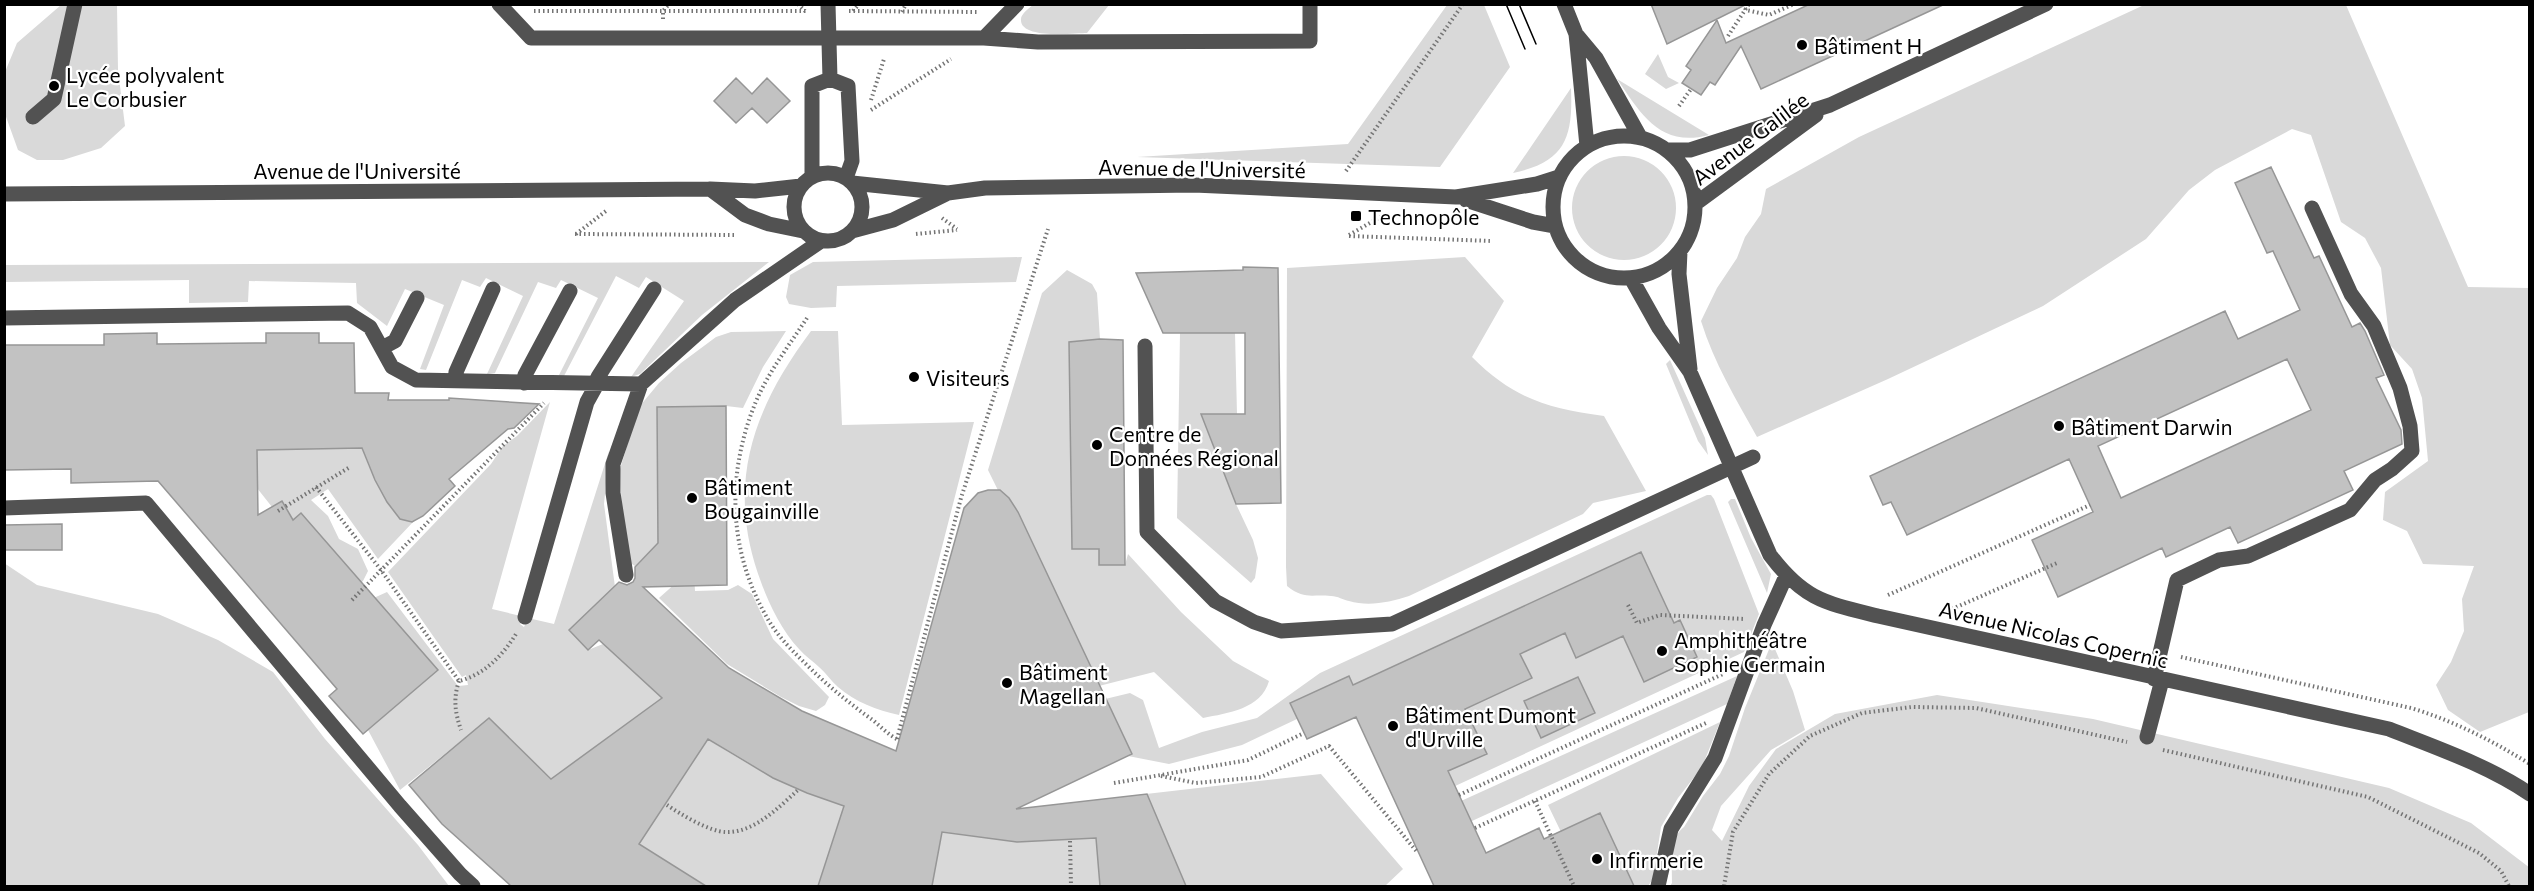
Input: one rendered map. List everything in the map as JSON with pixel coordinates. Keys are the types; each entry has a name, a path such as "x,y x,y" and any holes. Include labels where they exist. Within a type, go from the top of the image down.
{"street":[{"path":"33,117 54,99 75,4"},
{"path":"499,4 531,38 984,38 1038,42 1310,41 1310,4"},
{"path":"984,38 1017,4"},
{"path":"1564,4 1576,34 1587,146"},
{"name":"Avenue Galilée","path":"1667,150 1700,148 1830,105 2046,4"},
{"path":"828,8 830,79"},
{"path":"1576,34 1596,58 1640,137"},
{"path":"806,182 812,86 830,79 848,87 852,161 849,181"},
{"name":"Avenue Galilée","path":"1695,204 1830,105"},
{"path":"1622,136 1640,137 1667,150 1682,165 1692,184 1695,204 1694,221 1689,237 1667,264 1650,273 1631,278 1610,277 1590,270 1573,257 1561,240 1555,226 1554,193 1559,177 1571,159 1587,146 1604,139 1622,136"},
{"path":"627,575 613,493 613,464 641,384 735,300 821,241 843,238 852,231 861,212 861,202 849,181 835,174 824,173 806,182 796,195 794,214 803,231"},
{"name":"Avenue de l'Université","path":"849,181 948,193 985,188 1194,185 1456,197 1538,184 1559,177"},
{"name":"Avenue de l'Université","path":"4,194 710,189 755,191 806,182"},
{"path":"710,189 745,215 769,224 803,231 821,241"},
{"name":"Avenue de l'Université","path":"852,231 893,220 948,193"},
{"name":"Avenue de l'Université","path":"1456,197 1533,222 1555,226"},
{"path":"2146,741 2177,580 2219,560 2248,556 2350,510 2375,480 2392,469 2412,451 2400,388 2374,326 2351,294 2312,208"},
{"name":"Avenue Nicolas Copernic","path":"1680,250 1679,274 1690,372"},
{"name":"Avenue Nicolas Copernic","path":"1631,278 1659,328 1690,372 1770,555 1786,576 1804,592 1835,605 2389,729 2505,777 2529,794"},
{"path":"525,617 587,402 597,384 598,377 654,289"},
{"path":"455,381 456,372 493,290"},
{"path":"524,383 525,375 570,291"},
{"path":"382,348 395,341 417,298"},
{"path":"4,318 348,313 370,327 392,368 416,380 641,384"},
{"path":"1145,346 1147,532 1215,601 1254,621 1281,631 1392,624 1753,457"},
{"path":"4,508 146,503 400,806 473,886"},
{"path":"1658,886 1671,829 1715,758 1786,576"}],"path":[{"path":"663,11 669,4"},
{"path":"798,4 805,11"},
{"path":"852,11 859,4"},
{"path":"1345,172 1463,4"},
{"path":"1743,4 1746,10"},
{"path":"1728,36 1749,4"},
{"path":"1746,10 1769,15 1794,4"},
{"path":"528,10 805,11 828,8 852,11 982,12"},
{"path":"891,38 867,112 984,38"},
{"path":"1679,106 1691,89"},
{"path":"807,318 758,397 739,452 735,509 739,539 756,594 769,622 784,642 835,692 898,740 961,498 1048,229"},
{"path":"1349,236 1491,241"},
{"path":"352,600 543,404 555,395 557,384"},
{"path":"278,511 350,467"},
{"path":"316,488 381,570 459,681"},
{"path":"1888,595 2090,505"},
{"path":"1952,609 2057,563"},
{"path":"1628,604 1637,623 1648,618 1667,615 1768,618"},
{"path":"459,681 484,670 509,646 525,617"},
{"path":"1459,795 1752,661"},
{"path":"459,681 454,696 461,730"},
{"path":"1724,886 1734,832 1769,774 1810,736 1862,713 1912,707 1976,708 2146,741 2368,797 2479,853 2501,871 2509,886"},
{"path":"1475,828 1734,710"},
{"path":"1114,783 1248,760 1304,733"},
{"path":"1161,776 1196,783 1261,777 1329,746 1418,853"},
{"path":"667,805 688,819 726,832 744,828 761,820 798,790"},
{"path":"1535,801 1574,886"},
{"path":"1070,841 1071,886"}],"shaded area":[{"name":"Lycée polyvalent Le Corbusier","path":"61,5 117,5 118,70 125,126 101,148 63,160 37,160 18,150 5,114 5,72 17,43"},
{"path":"1033,5 1109,5 1087,33 1049,34 1038,33 1023,26 1022,15"},
{"path":"1447,5 1484,5 1510,67 1440,167 1137,157 1348,144"},
{"path":"2144,5 2346,5 2468,287 2529,288 2529,712 2480,732 2448,710 2436,685 2451,662 2464,631 2462,599 2474,566 2423,564 2407,531 2383,520 2385,492 2428,461 2422,398 2412,369 2390,345 2381,268 2365,238 2341,222 2311,135 2292,129 2215,170 2189,190 2146,239 2043,306 1888,379 1757,437 1733,395 1712,352 1701,321 1717,288 1737,258 1745,237 1761,214 1766,189 1859,137"},
{"path":"1658,54 1668,77 1679,83 1666,89 1645,74"},
{"path":"1617,79 1709,135 1692,138 1677,137 1665,132 1644,116"},
{"path":"1571,88 1570,120 1568,134 1563,145 1545,162 1513,173"},
{"path":"1624,156 1644,160 1661,171 1672,188 1676,208 1672,228 1661,245 1644,256 1624,260 1604,256 1587,245 1576,228 1572,208 1576,188 1587,171 1604,160"},
{"path":"1022,257 1016,282 837,286 836,307 811,308 789,304 786,297 790,275 813,262"},
{"path":"1465,257 1504,301 1472,357 1502,383 1532,399 1548,405 1604,416 1646,491 1593,503 1583,514 1409,596 1364,604 1334,596 1299,593 1287,586 1286,567 1287,268"},
{"path":"769,262 702,315 640,374 631,377 684,301 646,277 639,288 616,276 564,376 558,377 598,298 561,280 556,288 538,282 495,373 487,374 523,296 486,278 480,287 462,280 426,370 420,369 444,305 405,289 387,326 357,303 356,283 249,281 248,302 189,303 189,280 5,282 4,265"},
{"path":"1067,270 1092,284 1097,293 1100,339 1069,342 1072,548 1099,549 1099,565 1125,565 1128,554 1181,612 1233,661 1269,681 1259,698 1242,708 1203,718 1154,672 1095,687 988,470 1042,293"},
{"path":"786,331 763,367 743,408 726,406 658,543 635,566 624,559 620,469 639,407 659,383 681,363 716,337 731,332"},
{"path":"811,331 838,331 842,425 974,422 899,715 875,708 852,697 838,687 799,649 772,608 750,547 745,513 745,481 750,450 773,390"},
{"path":"1180,333 1235,333 1237,414 1201,414 1236,504 1253,540 1258,558 1255,578 1251,583 1177,518"},
{"path":"1670,360 1705,438 1708,455 1698,441 1666,364"},
{"path":"550,402 492,609 525,617 520,624 524,627 528,618 554,624 609,451 604,504 615,587 569,630 588,650 603,644 662,698 554,777 575,801 493,722 487,720 400,790 368,730 437,670 367,601 387,592 458,686 468,685 466,675 462,677 388,572 491,464 503,446 517,436"},
{"path":"362,448 378,485 394,511 400,519 414,521 378,559 328,489 311,500 328,516 339,539 358,549 368,571 363,581 351,592 293,520 282,502 272,507 257,488 257,450"},
{"path":"1711,495 1714,499 1759,614 1744,652 1425,800 1369,719 1297,719 1242,745 1169,764 1128,756 1101,700 1130,693 1143,700 1159,748 1202,732 1257,718 1320,673"},
{"path":"1735,499 1751,538 1771,574 1767,593 1728,502"},
{"path":"4,563 37,585 158,614 218,640 273,672 325,739 418,845 449,886 5,886"},
{"path":"694,573 695,591 728,590 738,585 752,594 773,639 829,697 825,705 816,711 799,706 727,664 659,598 686,574"},
{"path":"1772,642 1793,691 1805,730 1771,750 1721,806 1712,830 1722,841 1749,786 1776,749 1835,714 1937,695 2093,719 2389,788 2471,823 2530,868 2529,886 1670,886 1672,883 1672,853 1676,838 1720,774 1729,756 1745,708"},
{"path":"1737,676 1727,704 1437,837 1428,816"},
{"path":"1720,722 1702,767 1678,798 1661,827 1653,879 1648,886 1634,886 1600,814 1561,832 1548,805"},
{"path":"708,739 774,777 845,806 818,886 706,886 639,844"},
{"path":"1321,774 1403,869 1385,886 1184,886 1146,794"},
{"path":"942,832 1018,842 1096,838 1100,886 932,886"}],"building":[{"path":"1651,4 1747,4 1667,44"},
{"name":"Bâtiment H","path":"1810,4 1945,4 1761,89 1741,46 1715,85 1710,82 1701,95 1682,83 1691,70 1686,66 1717,20 1726,43"},
{"path":"736,78 752,94 767,78 790,101 767,123 752,108 736,123 714,101"},
{"name":"Bâtiment Darwin","path":"2271,167 2314,258 2319,256 2352,327 2360,323 2365,331 2384,375 2376,378 2401,430 2402,444 2344,471 2353,490 2238,543 2230,527 2166,557 2162,548 2058,597 2032,540 2093,512 2069,459 1907,535 1891,502 1883,505 1870,476 2225,311 2238,339 2300,310 2273,251 2267,253 2235,183","holes":["2287,359 2311,410 2121,498 2098,446"]},
{"path":"1243,267 1278,268 1281,503 1236,504 1201,414 1245,414 1245,333 1163,333 1136,273 1243,270"},
{"path":"157,333 157,344 266,343 266,333 319,333 319,343 354,343 355,393 389,393 388,400 449,400 449,398 539,404 514,428 508,429 449,479 455,486 423,516 412,522 400,519 387,502 362,448 257,450 258,515 282,501 293,520 301,513 438,670 363,734 329,696 337,689 158,481 71,483 71,469 4,470 4,345 104,345 104,334"},
{"name":"Centre de Données Régional","path":"1100,339 1123,340 1125,565 1099,565 1099,549 1072,549 1069,342"},
{"name":"Bâtiment Magellan","path":"726,406 727,585 643,587 729,668 802,711 896,751 964,508 978,493 1000,490 1009,498 1018,512 1132,754 1016,809 1147,794 1186,886 1100,886 1096,838 1017,842 942,832 932,886 818,886 844,806 773,778 708,739 639,844 706,886 511,886 442,824 409,785 489,718 551,779 662,698 599,640 588,650 569,630 619,582 627,585 633,582 635,567 658,543 657,407"},
{"path":"62,524 62,550 4,550 4,525"},
{"name":"Bâtiment Dumont d'Urville","path":"1641,552 1674,623 1680,620 1697,657 1644,682 1623,636 1576,658 1565,633 1520,654 1532,678 1465,709 1487,754 1448,771 1486,853 1539,828 1544,839 1600,813 1634,886 1434,886 1356,717 1307,739 1290,703 1349,676 1353,685"},
{"path":"1578,677 1595,713 1541,738 1524,701"}],"tram line":[{"path":"1506,4 1525,49"},
{"path":"1519,4 1536,44"}],"place":[{"name":"Bâtiment H","path":"1802,45"},
{"name":"Lycée polyvalent Le Corbusier","path":"54,86"},
{"name":"Technopôle","path":"1356,216"},
{"name":"Visiteurs","path":"914,377"},
{"name":"Bâtiment Darwin","path":"2059,426"},
{"name":"Centre de Données Régional","path":"1097,445"},
{"name":"Bâtiment Bougainville","path":"692,498"},
{"name":"Amphithéâtre Sophie Germain","path":"1662,651"},
{"name":"Bâtiment Magellan","path":"1007,683"},
{"name":"Bâtiment Dumont d'Urville","path":"1393,726"},
{"name":"Infirmerie","path":"1597,859"}]}
